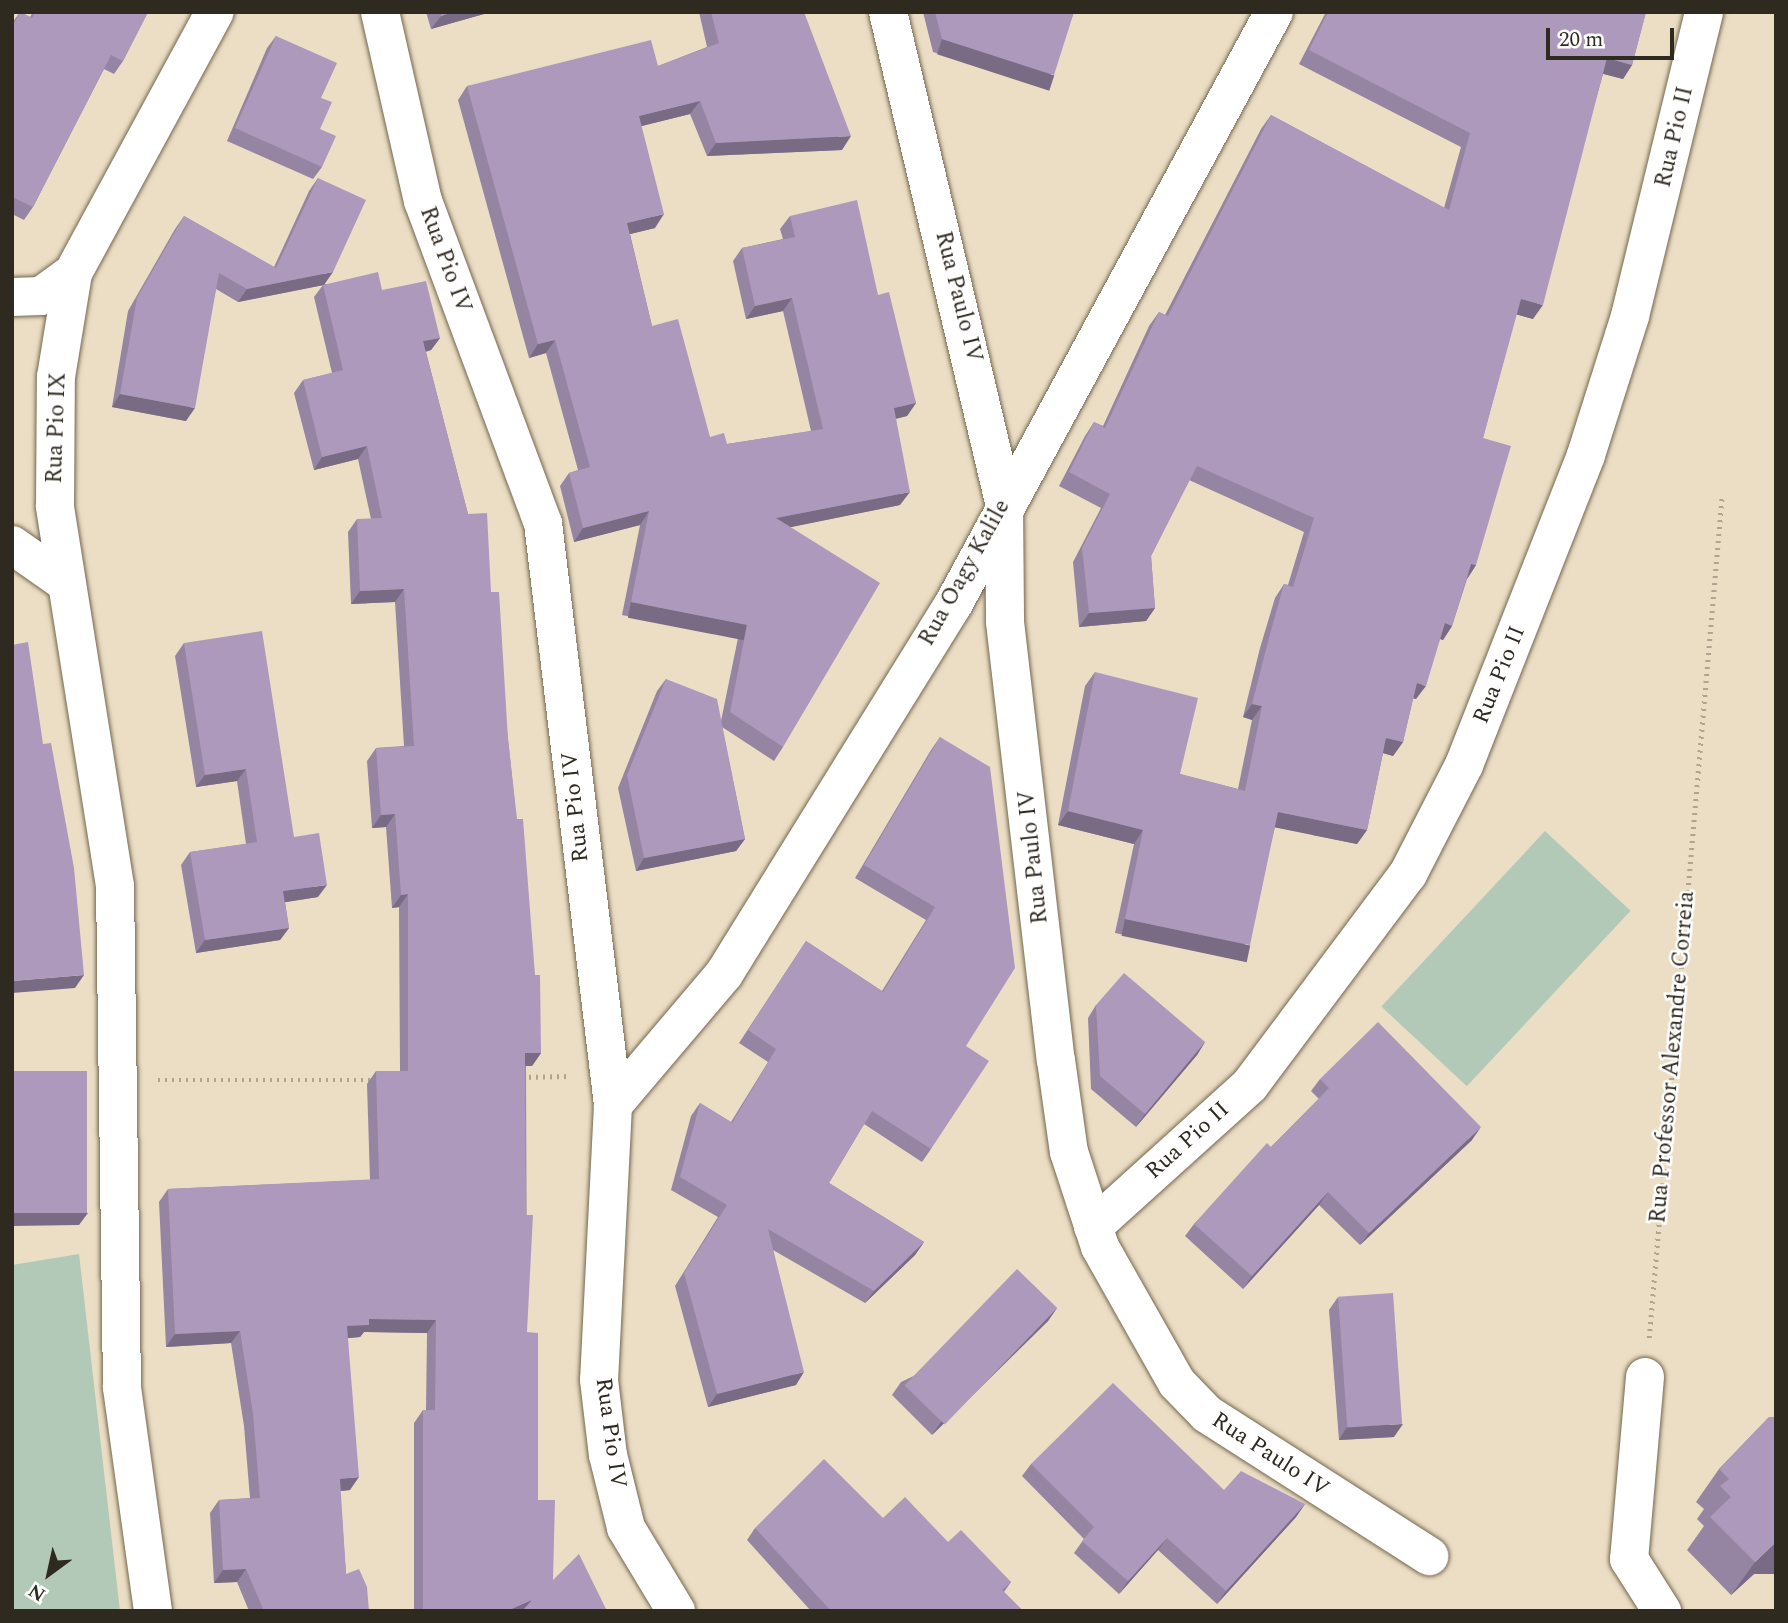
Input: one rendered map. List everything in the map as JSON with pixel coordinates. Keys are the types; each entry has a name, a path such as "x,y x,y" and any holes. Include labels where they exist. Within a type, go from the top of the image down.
{"street":[{"name":"Rua Pio IX","path":"153,1611 122,1387 121,1080 115,886 55,506 56,377 73,274 215,12"},
{"name":"Rua Pio IV","path":"380,12 423,201 543,523 611,1089 599,1380 608,1455 626,1528 677,1611"},
{"name":"Rua Paulo IV","path":"888,12 1004,502 1004,622 1056,1060 1069,1152 1093,1227 1152,1342 1207,1414 1429,1556"},
{"name":"Rua Oagy Kalile","path":"611,1089 664,1052 724,974 953,605 1004,502 1274,12"},
{"name":"Rua Pio II","path":"1093,1227 1250,1085 1408,874 1464,765 1586,455 1630,316 1704,12"},
{"name":"Rua Pio IX","path":"12,297 41,296 73,274"},
{"path":"12,545 66,583"},
{"path":"1645,1377 1629,1559 1661,1611"}],"path":[{"name":"Rua Professor Alexandre Correia","path":"1645,1377 1722,495"},
{"path":"508,1077 611,1089"},
{"path":"121,1080 388,1080"}],"green space":[{"path":"1545,831 1631,911 1467,1086 1381,1007"},
{"path":"79,1254 120,1611 12,1611 12,1265"}],"building":[{"path":"20,12 32,18 35,12 148,12 123,61 111,55 33,207 12,197 12,27"},
{"path":"711,12 804,12 851,136 716,143 700,101 639,116 664,214 627,223 652,326 678,319 710,437 724,433 727,444 823,429 792,298 755,306 742,248 795,237 790,216 857,200 878,295 889,292 916,403 894,408 910,492 776,518 880,583 783,747 730,712 747,625 631,602 649,511 583,528 569,473 590,467 555,340 538,344 467,86 651,40 658,66 719,43"},
{"path":"935,12 1074,12 1054,75 942,39"},
{"path":"1328,12 1646,12 1632,65 1607,58 1543,305 1521,299 1483,438 1511,446 1476,565 1471,564 1452,626 1445,623 1426,686 1417,683 1403,742 1386,738 1367,830 1278,812 1250,945 1125,919 1143,830 1068,811 1095,672 1198,698 1180,774 1245,791 1262,706 1252,704 1284,584 1293,587 1314,518 1197,466 1151,556 1155,608 1089,613 1082,548 1110,494 1069,472 1094,422 1105,428 1159,312 1168,316 1271,115 1449,210 1470,133 1309,50"},
{"path":"276,36 337,63 321,98 332,102 320,129 336,136 322,167 235,128"},
{"path":"318,178 366,200 333,272 247,289 219,273 195,408 120,394 137,298 184,216 276,268"},
{"path":"378,272 382,290 426,281 440,338 423,341 468,514 487,513 491,592 499,592 508,739 517,819 523,819 535,975 540,975 541,1053 525,1053 526,1215 533,1215 527,1332 538,1333 538,1500 555,1500 553,1580 579,1554 607,1611 522,1611 532,1600 507,1611 423,1611 423,1410 435,1410 436,1320 369,1319 369,1325 347,1326 359,1477 340,1479 346,1574 359,1569 367,1587 369,1611 264,1611 246,1569 223,1570 219,1500 260,1498 253,1414 240,1331 175,1334 168,1189 379,1179 376,1071 408,1071 408,894 401,895 395,814 381,815 376,748 414,746 404,589 360,591 357,519 382,518 367,446 322,457 303,380 343,370 323,285"},
{"path":"262,631 294,837 319,833 327,885 283,891 289,928 205,940 190,852 257,842 246,769 205,775 184,643"},
{"path":"28,642 43,744 51,743 74,868 84,975 12,981 12,645"},
{"path":"666,679 717,699 745,839 644,858 627,775"},
{"path":"940,737 990,767 1015,968 966,1046 989,1061 931,1149 872,1111 829,1183 924,1242 874,1291 768,1229 804,1372 717,1394 684,1273 727,1205 680,1177 700,1103 732,1123 776,1049 748,1030 806,941 883,992 935,907 864,865"},
{"path":"1124,973 1205,1042 1145,1114 1100,1076 1096,1005"},
{"path":"1378,1022 1481,1127 1369,1233 1328,1192 1252,1276 1194,1224 1267,1143 1271,1147 1329,1088 1320,1079"},
{"path":"12,1071 87,1071 87,1213 12,1213"},
{"path":"1017,1269 1057,1308 945,1424 904,1386"},
{"path":"1393,1293 1402,1424 1347,1428 1338,1297"},
{"path":"1113,1383 1224,1490 1241,1471 1305,1504 1226,1591 1167,1538 1128,1581 1082,1541 1094,1527 1031,1464"},
{"path":"1769,1417 1776,1417 1776,1542 1755,1562 1710,1517 1731,1497 1720,1486 1729,1479 1719,1469"},
{"path":"824,1459 883,1518 905,1497 948,1542 961,1530 1011,1582 1002,1590 1023,1611 831,1611 755,1528"}]}
